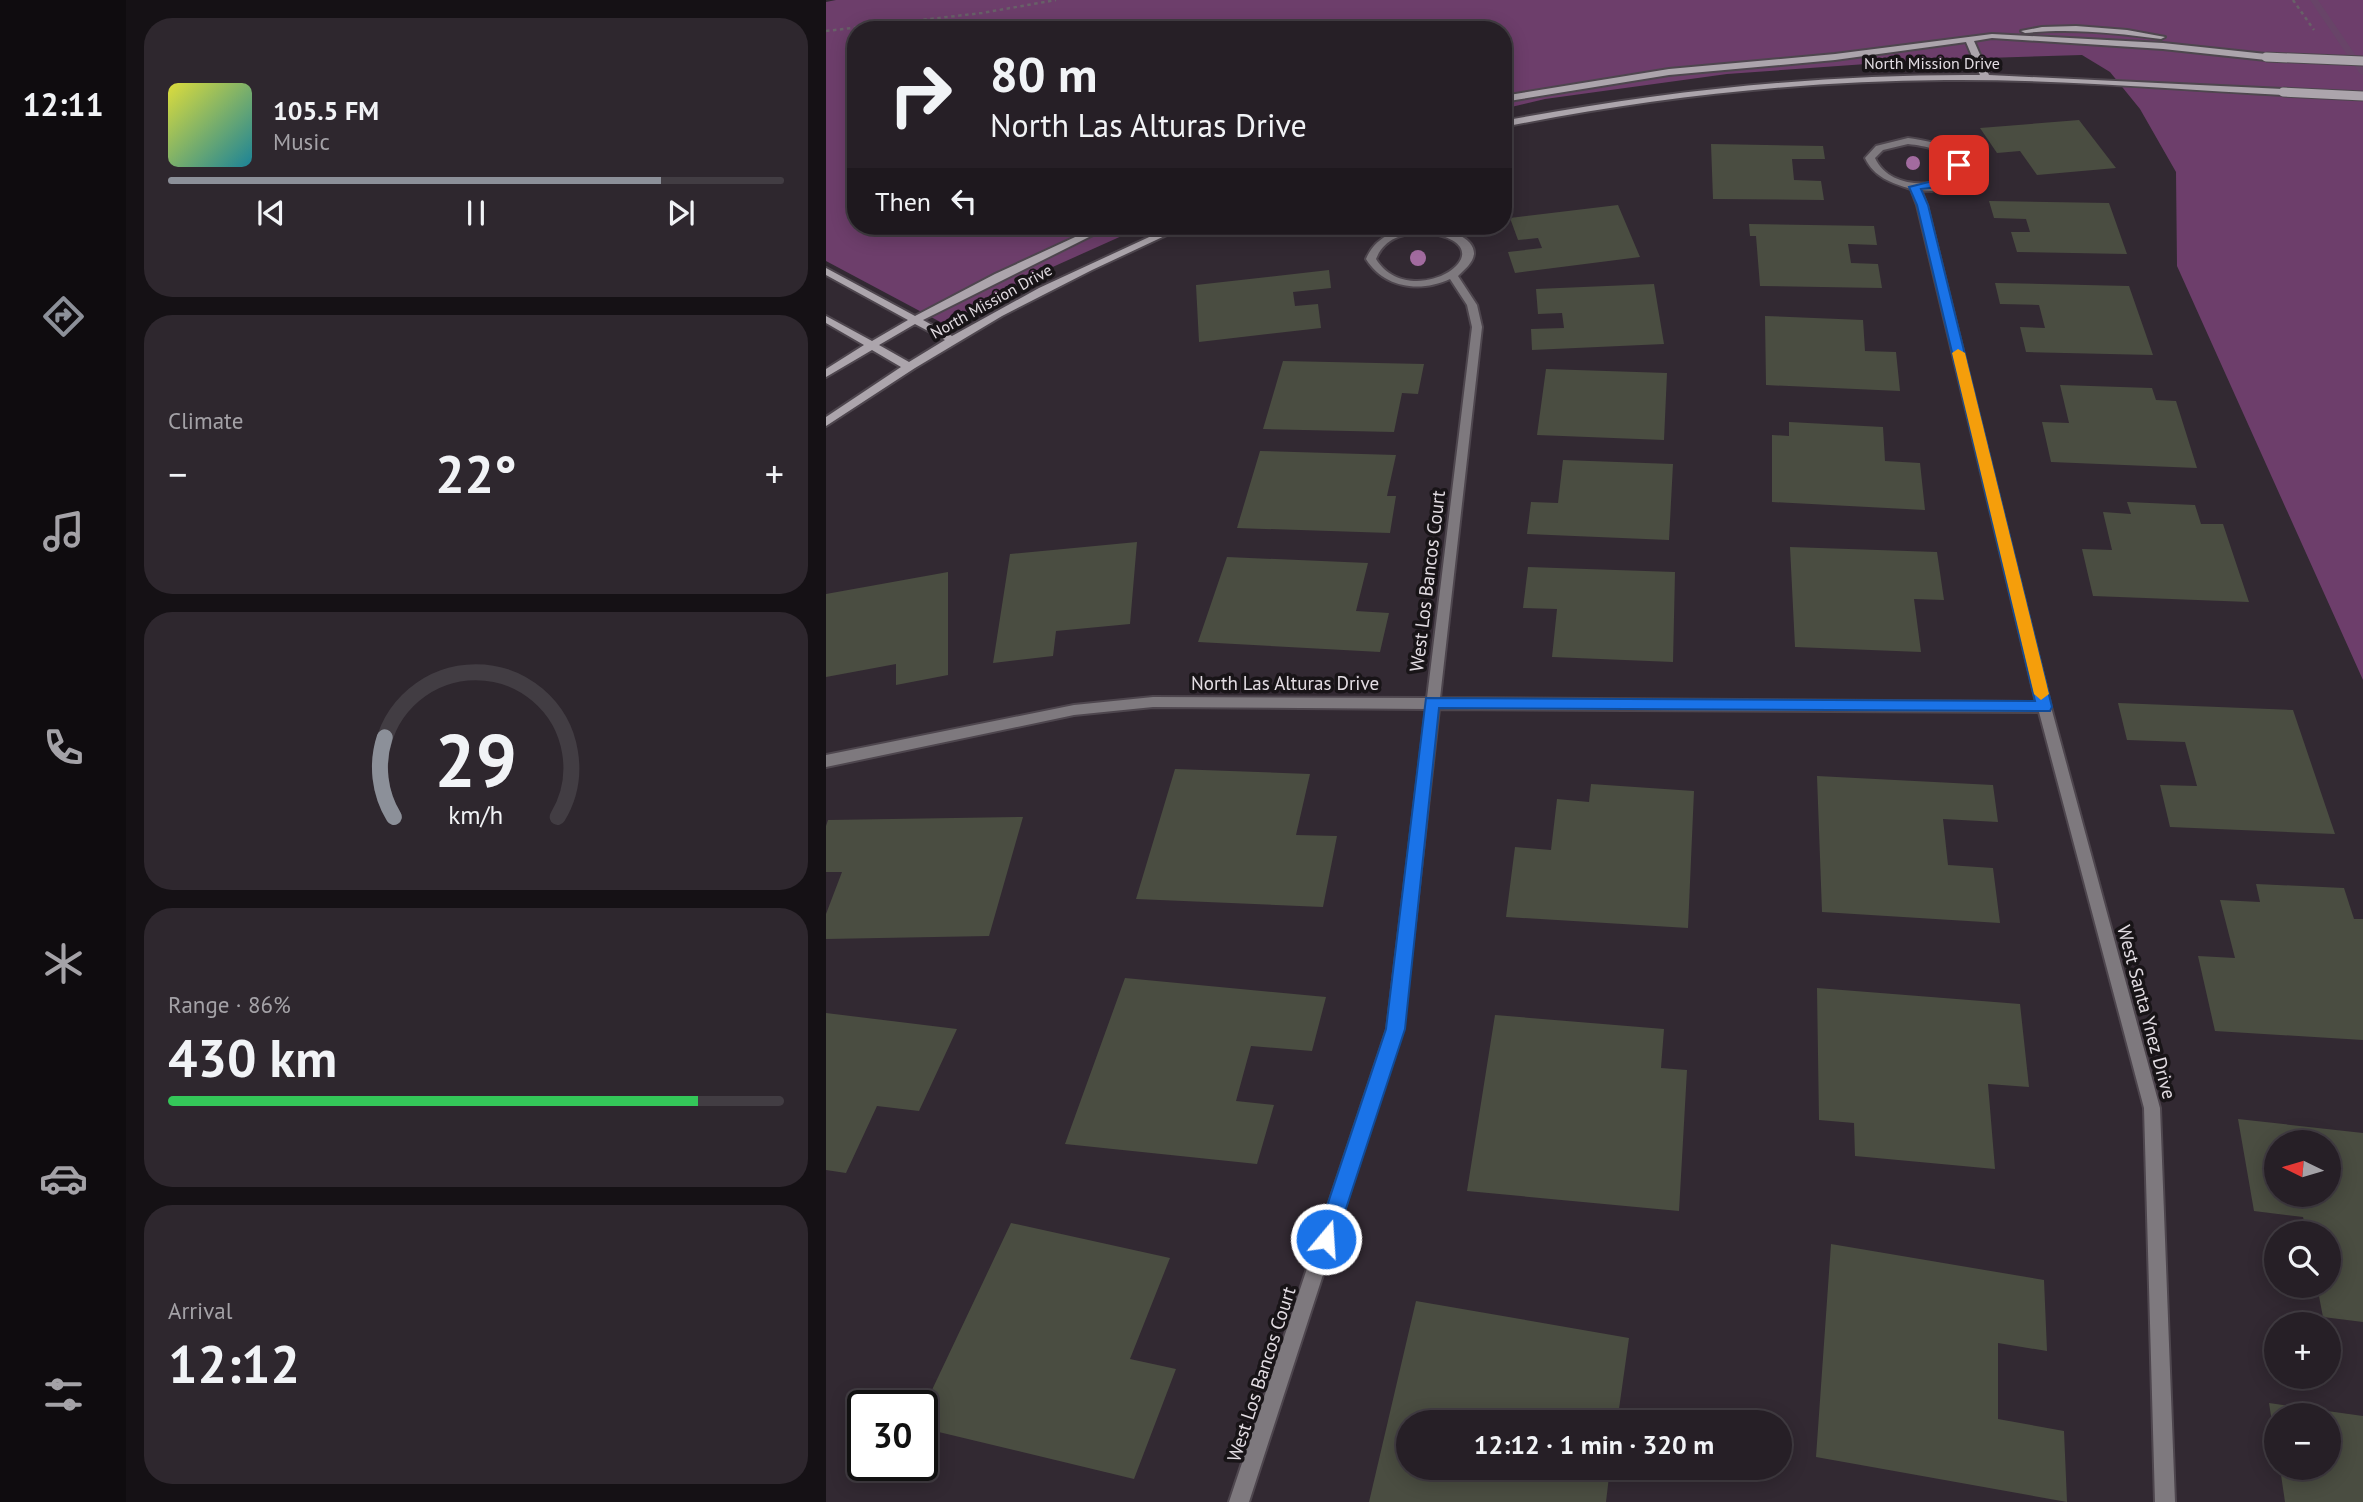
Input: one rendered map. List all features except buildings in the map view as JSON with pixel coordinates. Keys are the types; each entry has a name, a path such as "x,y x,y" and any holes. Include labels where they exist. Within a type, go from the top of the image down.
{"street":[{"name":"North Mission Drive","path":"1512,97 1599,81 1714,66 1835,57 1992,36 2164,46 2266,57 2363,61"},
{"path":"1969,39 1986,78"},
{"name":"North Mission Drive","path":"1512,122 1657,97 1726,88 1835,80 1986,78 2363,96"},
{"path":"1922,142 1947,151 1955,158 1959,165 1958,172 1952,179 1930,187 1915,187 1887,180 1878,174 1872,166 1874,152 1894,143 1922,142"},
{"name":"West Santa Ynez Drive","path":"1915,187 1922,205 2044,707 2152,1108 2165,1502"},
{"name":"North Mission Drive","path":"826,374 870,344 914,319 1087,235"},
{"name":"North Mission Drive","path":"826,422 908,366 952,340 1068,277 1161,235"},
{"path":"1394,235 1380,242 1371,259 1374,267 1382,274 1408,283 1439,280 1463,267 1468,258 1468,248 1462,240 1450,235"},
{"path":"826,271 952,340"},
{"name":"West Los Bancos Court","path":"1239,1502 1395,1029 1477,327 1472,305 1452,275"},
{"path":"826,320 908,366"},
{"name":"North Las Alturas Drive","path":"826,761 1074,710 1153,702 2044,707"}],"path":[{"path":"913,21 982,13 1056,0"},
{"path":"826,31 847,29"}],"shaded area":[{"path":"2363,0 2363,680 2177,266 2176,172 2140,109 2110,72 2082,55 1923,60 1727,74 1545,99 1512,107 1512,21 847,21 847,235 1124,235 1046,270 946,325 826,261 826,2"}],"waterway":[{"path":"2314,0 2363,72"}],"slow traffic":[{"path":"1958,353 2041,694"}],"route":[{"path":"1326,1239 1395,1029 1432,702 2044,707 1922,205 1915,187 1943,184 1958,172 1959,165"}]}
